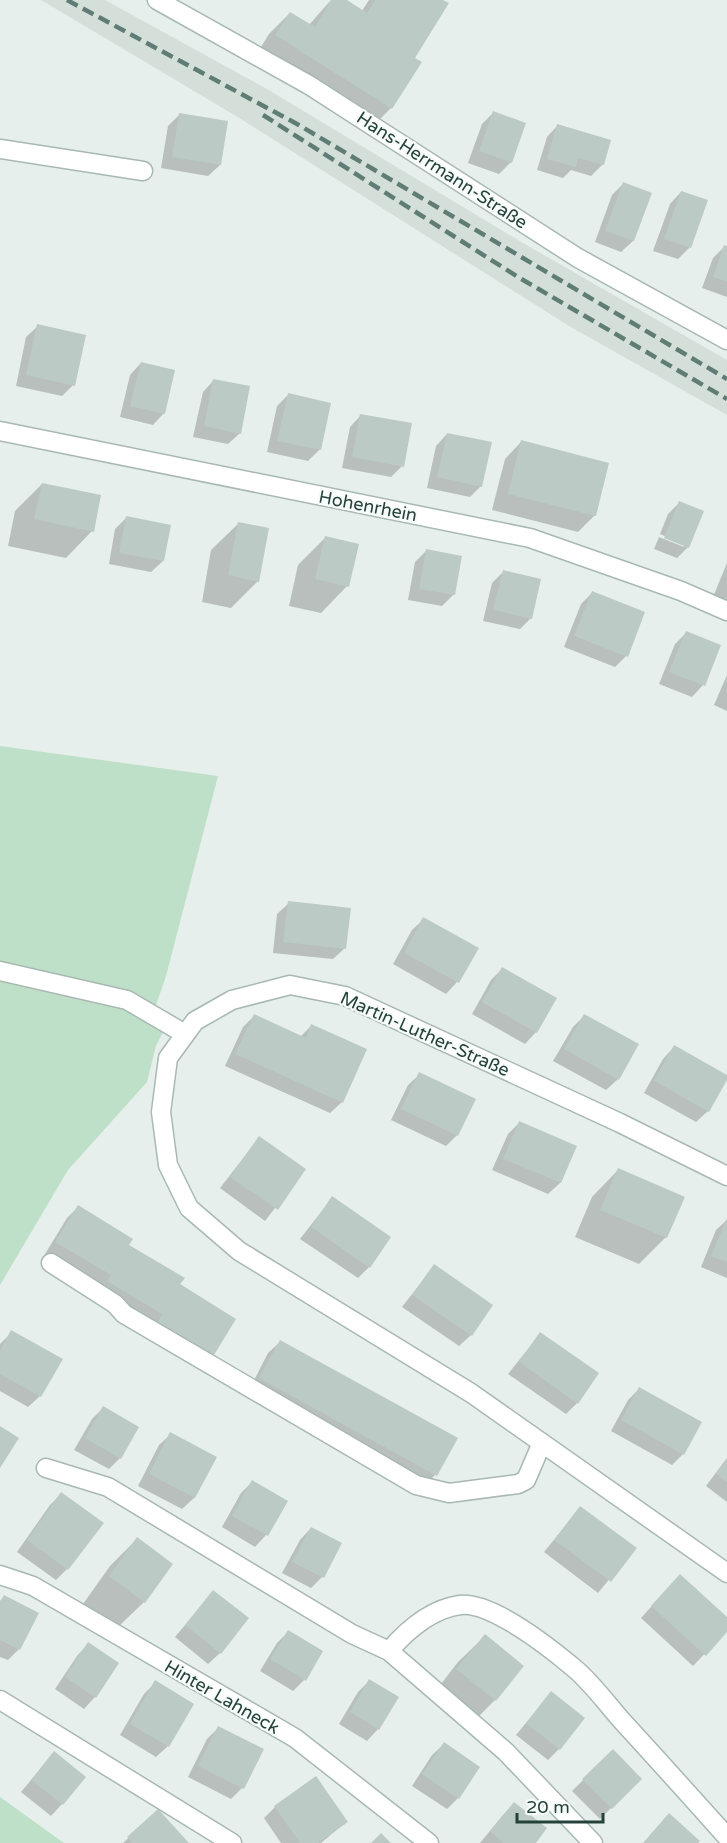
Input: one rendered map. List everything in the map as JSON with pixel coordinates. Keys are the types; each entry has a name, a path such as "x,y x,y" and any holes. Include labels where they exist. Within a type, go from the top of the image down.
{"street":[{"name":"Hans-Herrmann-Straße","path":"157,0 309,85 579,258 727,340"},
{"path":"0,149 143,171"},
{"name":"Hohenrhein","path":"0,431 530,538 681,591 727,611"},
{"path":"0,970 127,1000 185,1035"},
{"name":"Martin-Luther-Straße","path":"727,1176 620,1123 345,996 290,985 232,1000 195,1021 168,1058 161,1112 168,1165 189,1208 239,1251 471,1393 727,1573"},
{"path":"51,1263 115,1304 124,1314 416,1485 449,1493 518,1484 526,1480 542,1445"},
{"path":"46,1468 108,1487 352,1634 389,1651 506,1752 593,1843"},
{"name":"Hinter Lahneck","path":"0,1575 33,1586 295,1738 429,1843"},
{"path":"389,1651 403,1635 432,1614 461,1605 479,1608 497,1616 535,1638 575,1669 727,1837"},
{"path":"0,1700 232,1843"}],"shaded area":[{"path":"41,0 105,0 267,89 523,243 727,360 727,415 569,326 236,116"}],"green space":[{"path":"0,746 218,776 166,976 152,1017 166,1026 156,1046 147,1082 68,1170 0,1285"},
{"path":"0,1797 64,1843 0,1843"}],"building":[{"path":"331,0 347,0 367,13 375,0 443,0 449,3 415,58 422,62 392,109 275,35 290,12 315,27"},
{"path":"493,111 526,123 512,163 479,151"},
{"path":"179,113 228,121 221,165 172,157"},
{"path":"557,124 611,140 604,165 578,158 576,167 547,159"},
{"path":"623,182 652,193 634,241 605,231"},
{"path":"681,191 708,200 691,248 664,239"},
{"path":"724,245 727,246 727,282 713,277"},
{"path":"37,324 86,335 75,386 26,375"},
{"path":"141,362 175,370 165,414 130,406"},
{"path":"213,379 250,386 241,434 204,426"},
{"path":"288,393 331,403 321,450 277,441"},
{"path":"360,414 412,423 404,467 352,457"},
{"path":"447,433 492,442 482,487 437,477"},
{"path":"521,440 609,463 596,516 508,494"},
{"path":"42,483 101,495 94,532 34,519"},
{"path":"679,501 704,511 689,548 664,538"},
{"path":"126,516 171,525 164,561 119,553"},
{"path":"238,522 269,528 259,582 228,575"},
{"path":"325,536 359,544 349,587 315,579"},
{"path":"426,549 462,556 455,595 419,589"},
{"path":"503,570 541,579 532,619 493,610"},
{"path":"592,591 645,612 628,657 574,636"},
{"path":"686,631 721,645 705,686 669,672"},
{"path":"288,901 351,908 346,949 283,942"},
{"path":"423,917 479,948 459,983 404,953"},
{"path":"502,967 557,998 537,1033 482,1002"},
{"path":"254,1014 306,1038 311,1024 367,1049 343,1103 235,1054"},
{"path":"584,1014 639,1044 619,1080 564,1049"},
{"path":"674,1045 727,1075 727,1080 709,1112 654,1081"},
{"path":"419,1072 476,1099 458,1136 401,1109"},
{"path":"519,1121 577,1146 561,1183 503,1159"},
{"path":"259,1136 306,1169 278,1210 230,1177"},
{"path":"618,1168 685,1197 667,1238 600,1210"},
{"path":"332,1196 391,1237 370,1268 311,1227"},
{"path":"78,1205 133,1239 129,1245 185,1278 180,1284 236,1319 214,1355 158,1322 162,1314 107,1281 111,1275 55,1242"},
{"path":"727,1218 727,1262 711,1256"},
{"path":"434,1264 493,1305 472,1336 412,1295"},
{"path":"11,1330 63,1359 41,1397 0,1374 0,1351"},
{"path":"540,1332 599,1373 578,1404 519,1362"},
{"path":"280,1340 458,1438 437,1476 259,1378"},
{"path":"639,1387 702,1422 684,1455 621,1420"},
{"path":"103,1406 139,1427 121,1459 85,1438"},
{"path":"0,1426 19,1438 0,1468"},
{"path":"170,1432 217,1457 195,1498 149,1474"},
{"path":"727,1459 727,1482 716,1474"},
{"path":"252,1480 288,1501 268,1536 232,1516"},
{"path":"61,1492 104,1523 68,1570 27,1540"},
{"path":"580,1506 637,1548 611,1582 554,1540"},
{"path":"311,1527 342,1543 324,1578 292,1562"},
{"path":"137,1537 173,1564 145,1603 109,1576"},
{"path":"680,1574 727,1617 727,1632 706,1656 651,1606"},
{"path":"213,1590 249,1618 221,1654 185,1625"},
{"path":"4,1595 39,1613 20,1650 0,1640 0,1602"},
{"path":"288,1630 323,1651 306,1681 270,1659"},
{"path":"485,1634 524,1666 496,1701 456,1669"},
{"path":"88,1642 119,1663 96,1698 65,1677"},
{"path":"369,1679 399,1697 379,1730 350,1712"},
{"path":"155,1680 194,1704 169,1747 130,1724"},
{"path":"551,1691 585,1718 560,1750 526,1723"},
{"path":"218,1726 264,1749 244,1789 198,1766"},
{"path":"444,1742 480,1767 459,1799 422,1774"},
{"path":"613,1749 642,1779 612,1809 582,1779"},
{"path":"54,1751 86,1777 63,1805 31,1780"},
{"path":"316,1776 348,1822 318,1843 300,1843 274,1806"},
{"path":"514,1802 547,1828 536,1843 504,1843 490,1831"},
{"path":"158,1809 189,1843 132,1843 127,1837"},
{"path":"669,1813 700,1841 698,1843 643,1843"},
{"path":"381,1833 391,1843 371,1843"}],"railway":[{"path":"67,0 297,124 727,379"},
{"path":"263,115 518,277 727,399"}]}
